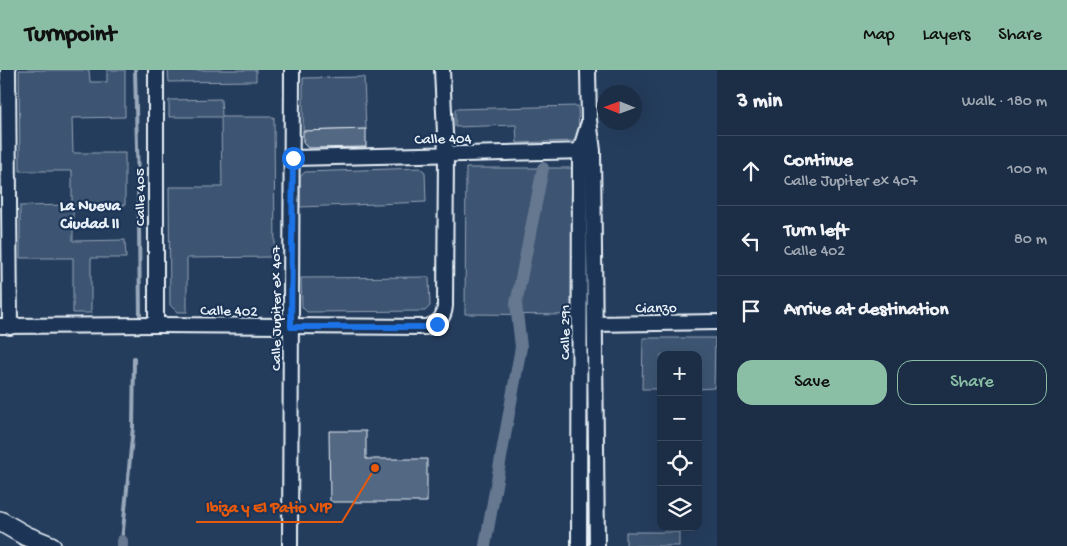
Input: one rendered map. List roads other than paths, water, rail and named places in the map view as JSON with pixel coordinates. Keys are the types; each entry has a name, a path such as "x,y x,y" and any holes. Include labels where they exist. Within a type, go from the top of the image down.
{"street":[{"path":"5,326 8,70"},
{"name":"Calle 405","path":"156,70 156,325"},
{"name":"Calle Jupiter ex 407","path":"290,546 292,70"},
{"path":"442,70 446,154"},
{"name":"Calle 291","path":"579,546 589,120 588,70"},
{"name":"Calle 404","path":"293,158 587,151"},
{"name":"Calle 291","path":"587,151 594,324 597,546"},
{"name":"Calle 402","path":"5,326 426,327 437,324 444,315 445,306 446,154"},
{"name":"Cianzo","path":"594,324 717,322"},
{"path":"0,521 26,536 51,546"}],"waterway":[{"path":"135,70 140,317"},
{"path":"485,546 521,347 516,304 543,168"},
{"path":"122,541 133,427 134,358"},
{"path":"122,541 122,546"}],"place":[{"name":"Ibiza y El Patio VIP","path":"375,468"}],"district":[{"name":"La Nueva Ciudad II","path":"90,213"}]}
